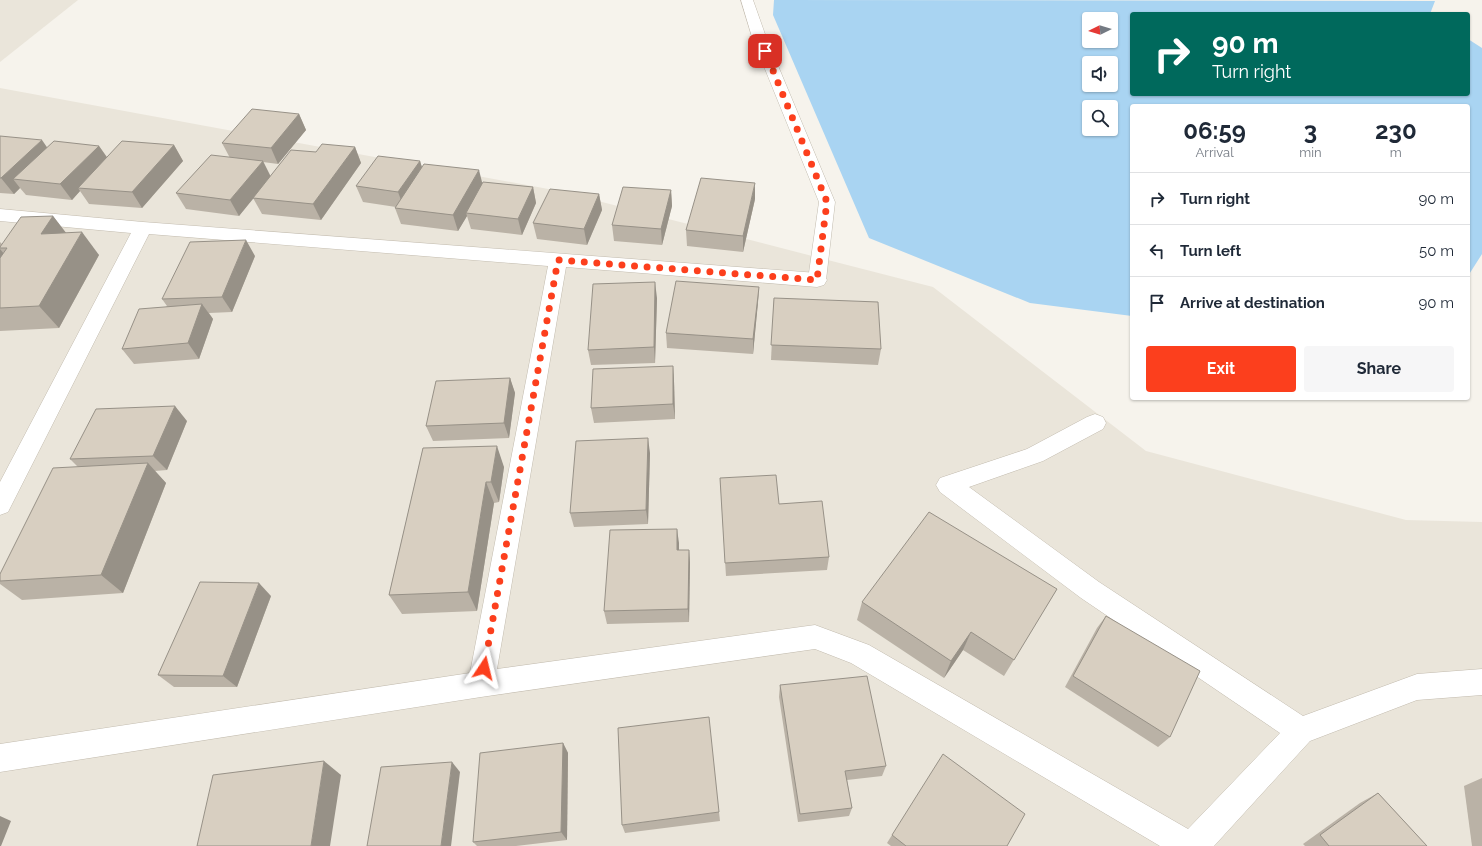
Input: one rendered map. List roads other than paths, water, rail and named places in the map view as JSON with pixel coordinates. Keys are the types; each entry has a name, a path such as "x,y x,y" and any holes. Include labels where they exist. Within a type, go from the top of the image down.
{"street":[{"path":"0,215 143,228 817,280"},
{"path":"0,505 143,228"},
{"path":"481,684 558,260"},
{"path":"1095,423 1035,455 948,485 1090,590 1301,731"},
{"path":"0,758 481,684 815,637 860,654 1189,846"},
{"path":"1193,846 1301,731 1417,687 1482,682"}],"lane":[{"path":"747,0 759,37 827,202 817,280"}],"water":[{"path":"774,0 1435,1 1431,12 1130,12 1130,96 1470,96 1470,40 1482,48 1482,254 1470,273 1470,104 1130,104 1130,316 1030,303 869,238 773,15"}]}
